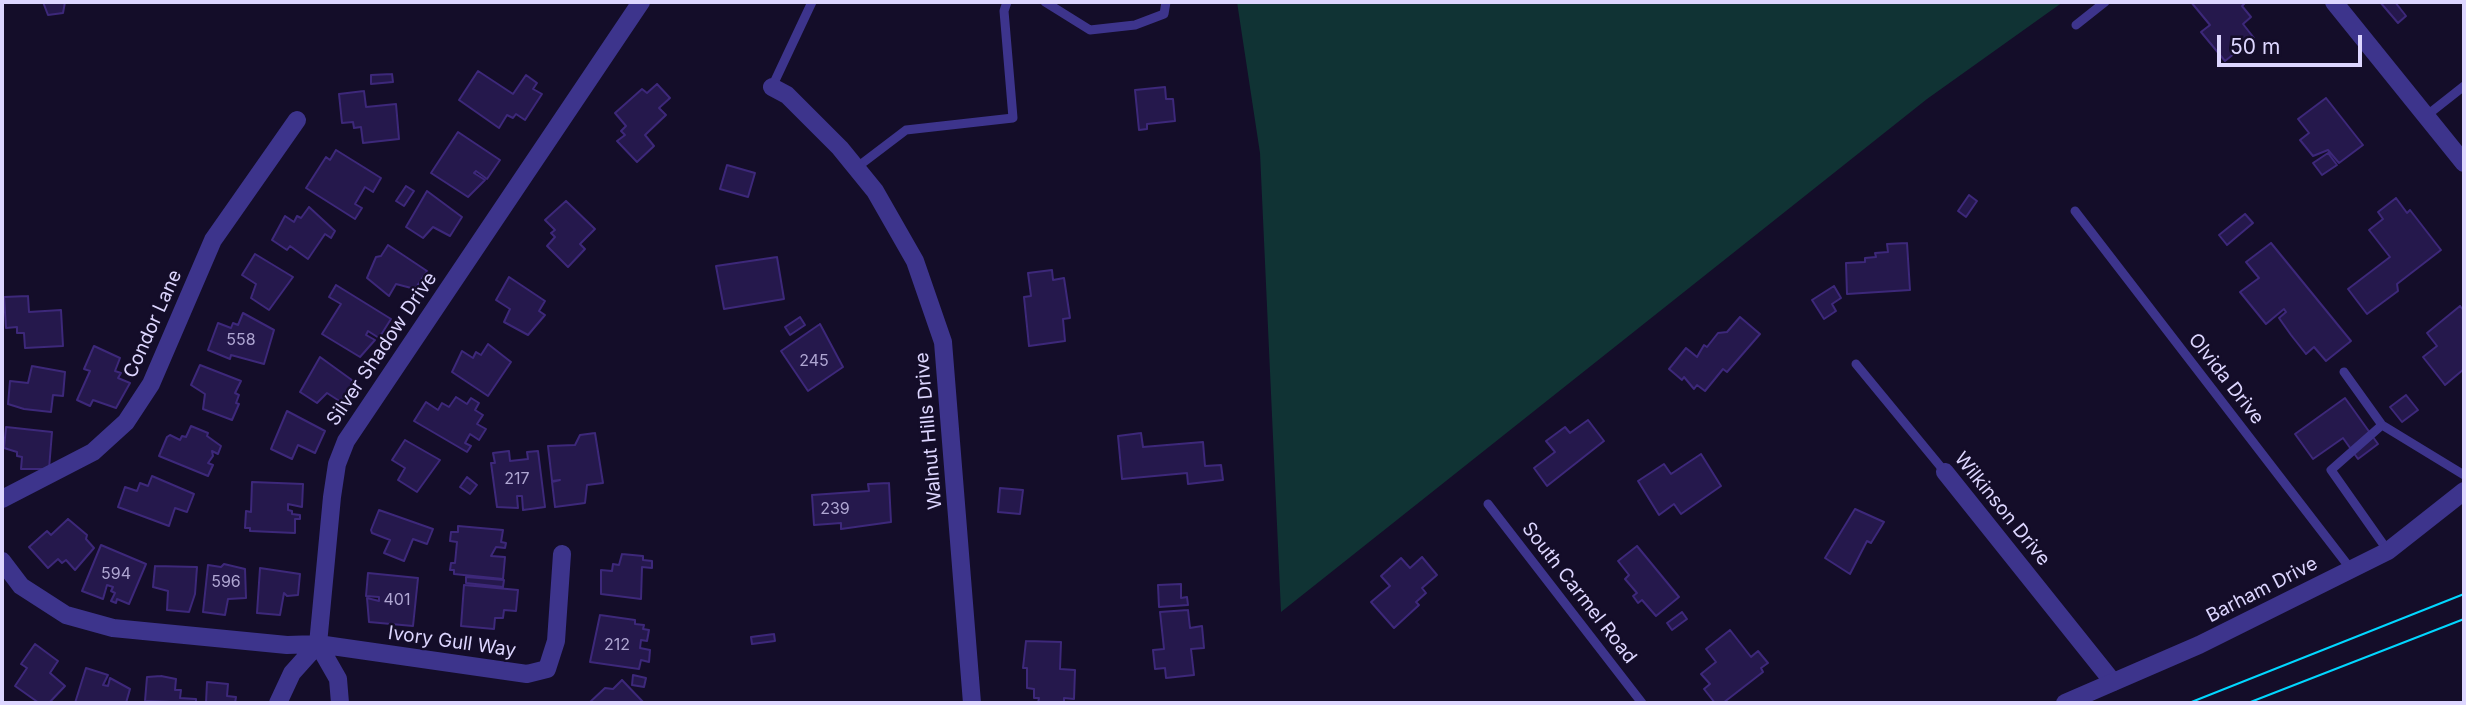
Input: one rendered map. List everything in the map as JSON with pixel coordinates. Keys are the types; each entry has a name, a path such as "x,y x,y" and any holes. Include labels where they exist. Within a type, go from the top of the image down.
{"street":[{"name":"Silver Shadow Drive","path":"318,644 332,497 337,464 346,440 641,2"},
{"path":"2334,2 2464,163"},
{"name":"Walnut Hills Drive","path":"772,87 787,95 856,167 875,191 915,261 943,342 972,703"},
{"name":"Condor Lane","path":"2,499 93,452 126,422 150,384 213,240 297,120"},
{"name":"Wilkinson Drive","path":"1945,472 2113,682"},
{"name":"Barham Drive","path":"2065,703 2199,645 2388,551 2464,491"},
{"name":"Ivory Gull Way","path":"318,644 527,674 547,669 556,641 562,554"},
{"path":"2,561 21,586 66,615 113,628 287,645 318,644"},
{"path":"278,703 292,673 318,644"},
{"path":"318,644 338,679 340,703"}],"lane":[{"path":"772,87 812,2"},
{"path":"856,167 906,130 1013,118 1004,11 1007,2"},
{"path":"1045,2 1090,30 1135,25 1164,15 1166,2"},
{"path":"2076,25 2105,2"},
{"path":"2426,116 2464,86"},
{"name":"Olvida Drive","path":"2075,211 2350,568"},
{"name":"Wilkinson Drive","path":"1856,364 1945,472"},
{"path":"2344,372 2382,425 2464,475"},
{"path":"2382,425 2331,470 2388,551"},
{"name":"South Carmel Road","path":"1488,505 1642,703"}],"green space":[{"path":"1237,2 2063,2 1927,99 1281,612 1260,153"}],"building":[{"path":"43,2 65,2 63,13 48,15"},
{"path":"2191,2 2246,2 2242,6 2251,17 2243,24 2254,38 2225,61 2201,32 2210,25"},
{"path":"2380,2 2395,2 2406,16 2398,23"},
{"path":"478,71 513,94 526,75 537,83 533,89 542,94 525,120 516,114 513,118 507,115 499,128 459,100"},
{"path":"392,74 393,82 371,84 371,75"},
{"path":"657,84 670,98 659,108 666,115 645,135 654,146 637,162 617,141 625,135 621,131 626,126 615,113 642,89 647,93"},
{"path":"1165,87 1166,99 1173,99 1175,121 1147,124 1147,129 1139,130 1135,90"},
{"path":"364,91 366,107 396,104 399,139 363,143 361,127 354,128 353,122 342,123 339,94"},
{"path":"2326,98 2363,145 2339,163 2328,150 2313,156 2300,140 2309,133 2298,119"},
{"path":"458,132 500,160 487,179 476,171 474,173 485,180 468,197 431,173"},
{"path":"336,150 381,178 373,192 365,187 355,204 362,208 355,219 306,188 326,157 330,160"},
{"path":"2328,153 2337,165 2322,175 2313,163"},
{"path":"727,165 755,173 748,197 720,189"},
{"path":"406,186 414,191 404,206 396,201"},
{"path":"427,191 462,217 450,236 433,227 423,238 406,227"},
{"path":"1969,195 1977,201 1966,217 1958,211"},
{"path":"2396,198 2407,213 2410,210 2441,250 2397,284 2398,291 2367,314 2348,289 2390,257 2369,230 2383,219 2378,212"},
{"path":"566,201 595,229 580,244 585,249 568,267 547,246 555,237 551,233 555,230 545,220"},
{"path":"309,207 335,231 331,238 325,234 308,259 290,246 287,250 272,240 285,216 294,222 297,216 301,218"},
{"path":"2245,214 2253,223 2227,245 2219,235"},
{"path":"1907,243 1910,290 1847,294 1846,263 1865,262 1865,258 1876,257 1875,253 1888,252 1887,244"},
{"path":"2271,243 2351,341 2326,361 2314,347 2306,354 2279,318 2286,312 2284,309 2266,324 2240,292 2259,278 2246,262"},
{"path":"388,245 427,271 415,289 396,284 389,296 367,278 376,257 381,256"},
{"path":"255,254 293,277 269,310 251,298 256,284 242,275"},
{"path":"777,257 784,299 724,309 716,266"},
{"path":"1052,270 1053,280 1064,278 1070,318 1063,319 1065,341 1029,346 1024,297 1031,296 1028,273"},
{"path":"509,277 545,301 539,311 545,315 528,335 504,322 510,309 496,300"},
{"path":"336,285 391,319 379,338 368,331 366,335 375,340 360,357 322,334 341,304 329,297"},
{"path":"1834,286 1841,298 1832,304 1836,311 1824,319 1812,300"},
{"path":"28,296 29,312 61,310 63,346 25,348 24,333 17,333 17,327 6,328 4,297"},
{"path":"2460,306 2464,311 2464,369 2445,385 2423,357 2437,346 2427,333"},
{"path":"243,313 274,330 264,364 231,355 230,359 208,350 218,323 231,328 233,323 238,325"},
{"path":"800,317 805,325 790,335 785,327"},
{"path":"1740,317 1760,334 1727,372 1723,369 1705,391 1697,385 1694,389 1684,377 1682,380 1669,369 1686,348 1697,357 1704,345 1707,347 1718,333 1727,332"},
{"path":"820,324 843,367 808,391 781,351"},
{"path":"488,344 511,362 488,396 452,372 462,351 473,358 476,352 481,355"},
{"path":"94,346 120,358 115,371 121,373 118,378 130,383 116,408 93,400 90,406 77,400 90,371 84,369"},
{"path":"320,357 356,383 345,401 341,402 327,393 317,403 300,392"},
{"path":"200,365 241,381 235,393 239,395 236,403 239,404 232,420 203,409 205,394 191,385"},
{"path":"32,366 65,372 63,396 53,395 51,412 8,404 10,381 28,383"},
{"path":"2406,395 2418,410 2402,422 2390,407"},
{"path":"456,397 467,404 471,398 479,403 475,410 483,415 477,424 486,429 479,440 470,434 465,443 471,446 467,452 414,421 426,402 438,410 442,403 449,407"},
{"path":"2345,398 2378,444 2358,459 2343,438 2313,459 2295,434"},
{"path":"287,411 325,431 315,453 298,445 292,459 271,449"},
{"path":"1588,420 1604,441 1547,486 1534,468 1555,452 1546,441 1565,427 1570,433"},
{"path":"191,426 208,433 207,436 221,446 218,454 212,451 213,456 208,463 213,465 208,476 159,456 167,437 170,435 180,440 182,436 186,437"},
{"path":"6,427 52,432 49,469 21,469 22,457 17,456 17,452 4,448"},
{"path":"595,433 603,483 587,485 585,503 555,507 552,482 560,480 552,481 548,446 575,445 580,435"},
{"path":"1141,433 1143,447 1203,442 1205,466 1221,465 1223,480 1188,484 1187,473 1122,479 1118,436"},
{"path":"405,440 440,460 417,492 398,480 405,468 392,460"},
{"path":"509,451 510,461 528,459 527,452 538,451 545,507 523,510 522,496 517,496 518,508 497,507 491,463 495,463 493,453"},
{"path":"1701,454 1721,486 1681,514 1674,504 1659,515 1638,481 1664,464 1671,474"},
{"path":"152,476 194,494 187,512 175,508 169,526 118,507 125,487 137,491 140,483 148,486"},
{"path":"467,477 477,485 470,494 460,487"},
{"path":"252,482 303,484 302,507 288,504 288,510 292,511 292,514 300,515 300,519 295,519 295,533 250,531 250,528 245,528 246,511 251,512"},
{"path":"889,483 891,522 841,529 841,523 814,525 812,495 869,491 868,484"},
{"path":"1000,488 1023,490 1020,514 998,512"},
{"path":"1855,509 1884,522 1871,543 1867,541 1850,574 1825,558"},
{"path":"379,510 433,529 427,544 413,539 404,561 384,553 390,540 372,533 371,530"},
{"path":"68,519 87,535 86,539 94,548 75,570 66,560 62,563 58,559 48,568 29,547 47,531 51,535"},
{"path":"458,526 503,530 501,542 506,543 505,548 496,547 491,556 505,557 503,579 454,574 454,570 450,570 451,563 455,563 457,542 450,541 451,532 458,532"},
{"path":"101,545 146,564 129,604 117,599 116,603 111,601 115,593 111,591 113,587 107,585 103,599 82,591"},
{"path":"1637,546 1679,597 1656,616 1642,600 1638,603 1633,596 1637,593 1625,579 1629,575 1618,561"},
{"path":"622,554 643,556 643,560 652,561 652,568 642,567 641,599 601,594 601,570 612,571 613,564 619,565"},
{"path":"1422,557 1437,575 1422,588 1426,593 1416,602 1419,605 1394,628 1371,602 1390,586 1381,576 1401,558 1410,568"},
{"path":"224,564 245,569 246,598 228,599 225,615 203,612 208,565 221,567"},
{"path":"155,566 197,567 195,594 189,612 167,610 168,591 153,587"},
{"path":"260,568 300,574 298,595 287,596 284,593 280,615 257,613"},
{"path":"368,573 418,578 413,626 369,622 367,598 379,601 379,597 366,596"},
{"path":"466,577 504,580 503,587 466,583"},
{"path":"1181,584 1181,598 1187,597 1188,605 1159,607 1158,585"},
{"path":"464,585 518,590 516,611 504,610 503,618 495,618 494,629 461,626"},
{"path":"1188,610 1190,628 1202,626 1204,648 1191,649 1194,675 1166,678 1165,668 1155,669 1153,650 1164,649 1160,612"},
{"path":"1682,612 1687,619 1672,630 1667,623"},
{"path":"600,615 635,620 635,624 644,625 643,629 649,630 647,641 641,640 640,648 650,650 649,662 641,660 639,669 590,662"},
{"path":"1730,630 1751,657 1758,651 1768,663 1761,668 1763,672 1723,703 1715,703 1704,689 1710,684 1701,674 1716,662 1706,649"},
{"path":"774,634 775,641 752,644 751,637"},
{"path":"1026,641 1061,642 1060,669 1075,670 1074,699 1064,698 1064,703 1038,703 1039,698 1034,698 1034,689 1027,688 1027,668 1023,668"},
{"path":"35,644 58,661 50,673 65,686 49,703 39,703 15,686 27,668 21,664"},
{"path":"86,668 108,675 103,685 108,686 110,678 130,689 126,703 75,703"},
{"path":"633,675 646,678 644,687 632,685"},
{"path":"147,677 176,679 175,690 181,690 180,698 196,699 196,703 145,701"},
{"path":"622,680 644,703 589,703 605,688 613,689"},
{"path":"207,682 228,684 227,696 236,697 235,703 206,703"}],"tram line":[{"path":"2189,703 2464,594"},
{"path":"2248,703 2464,619"}]}
